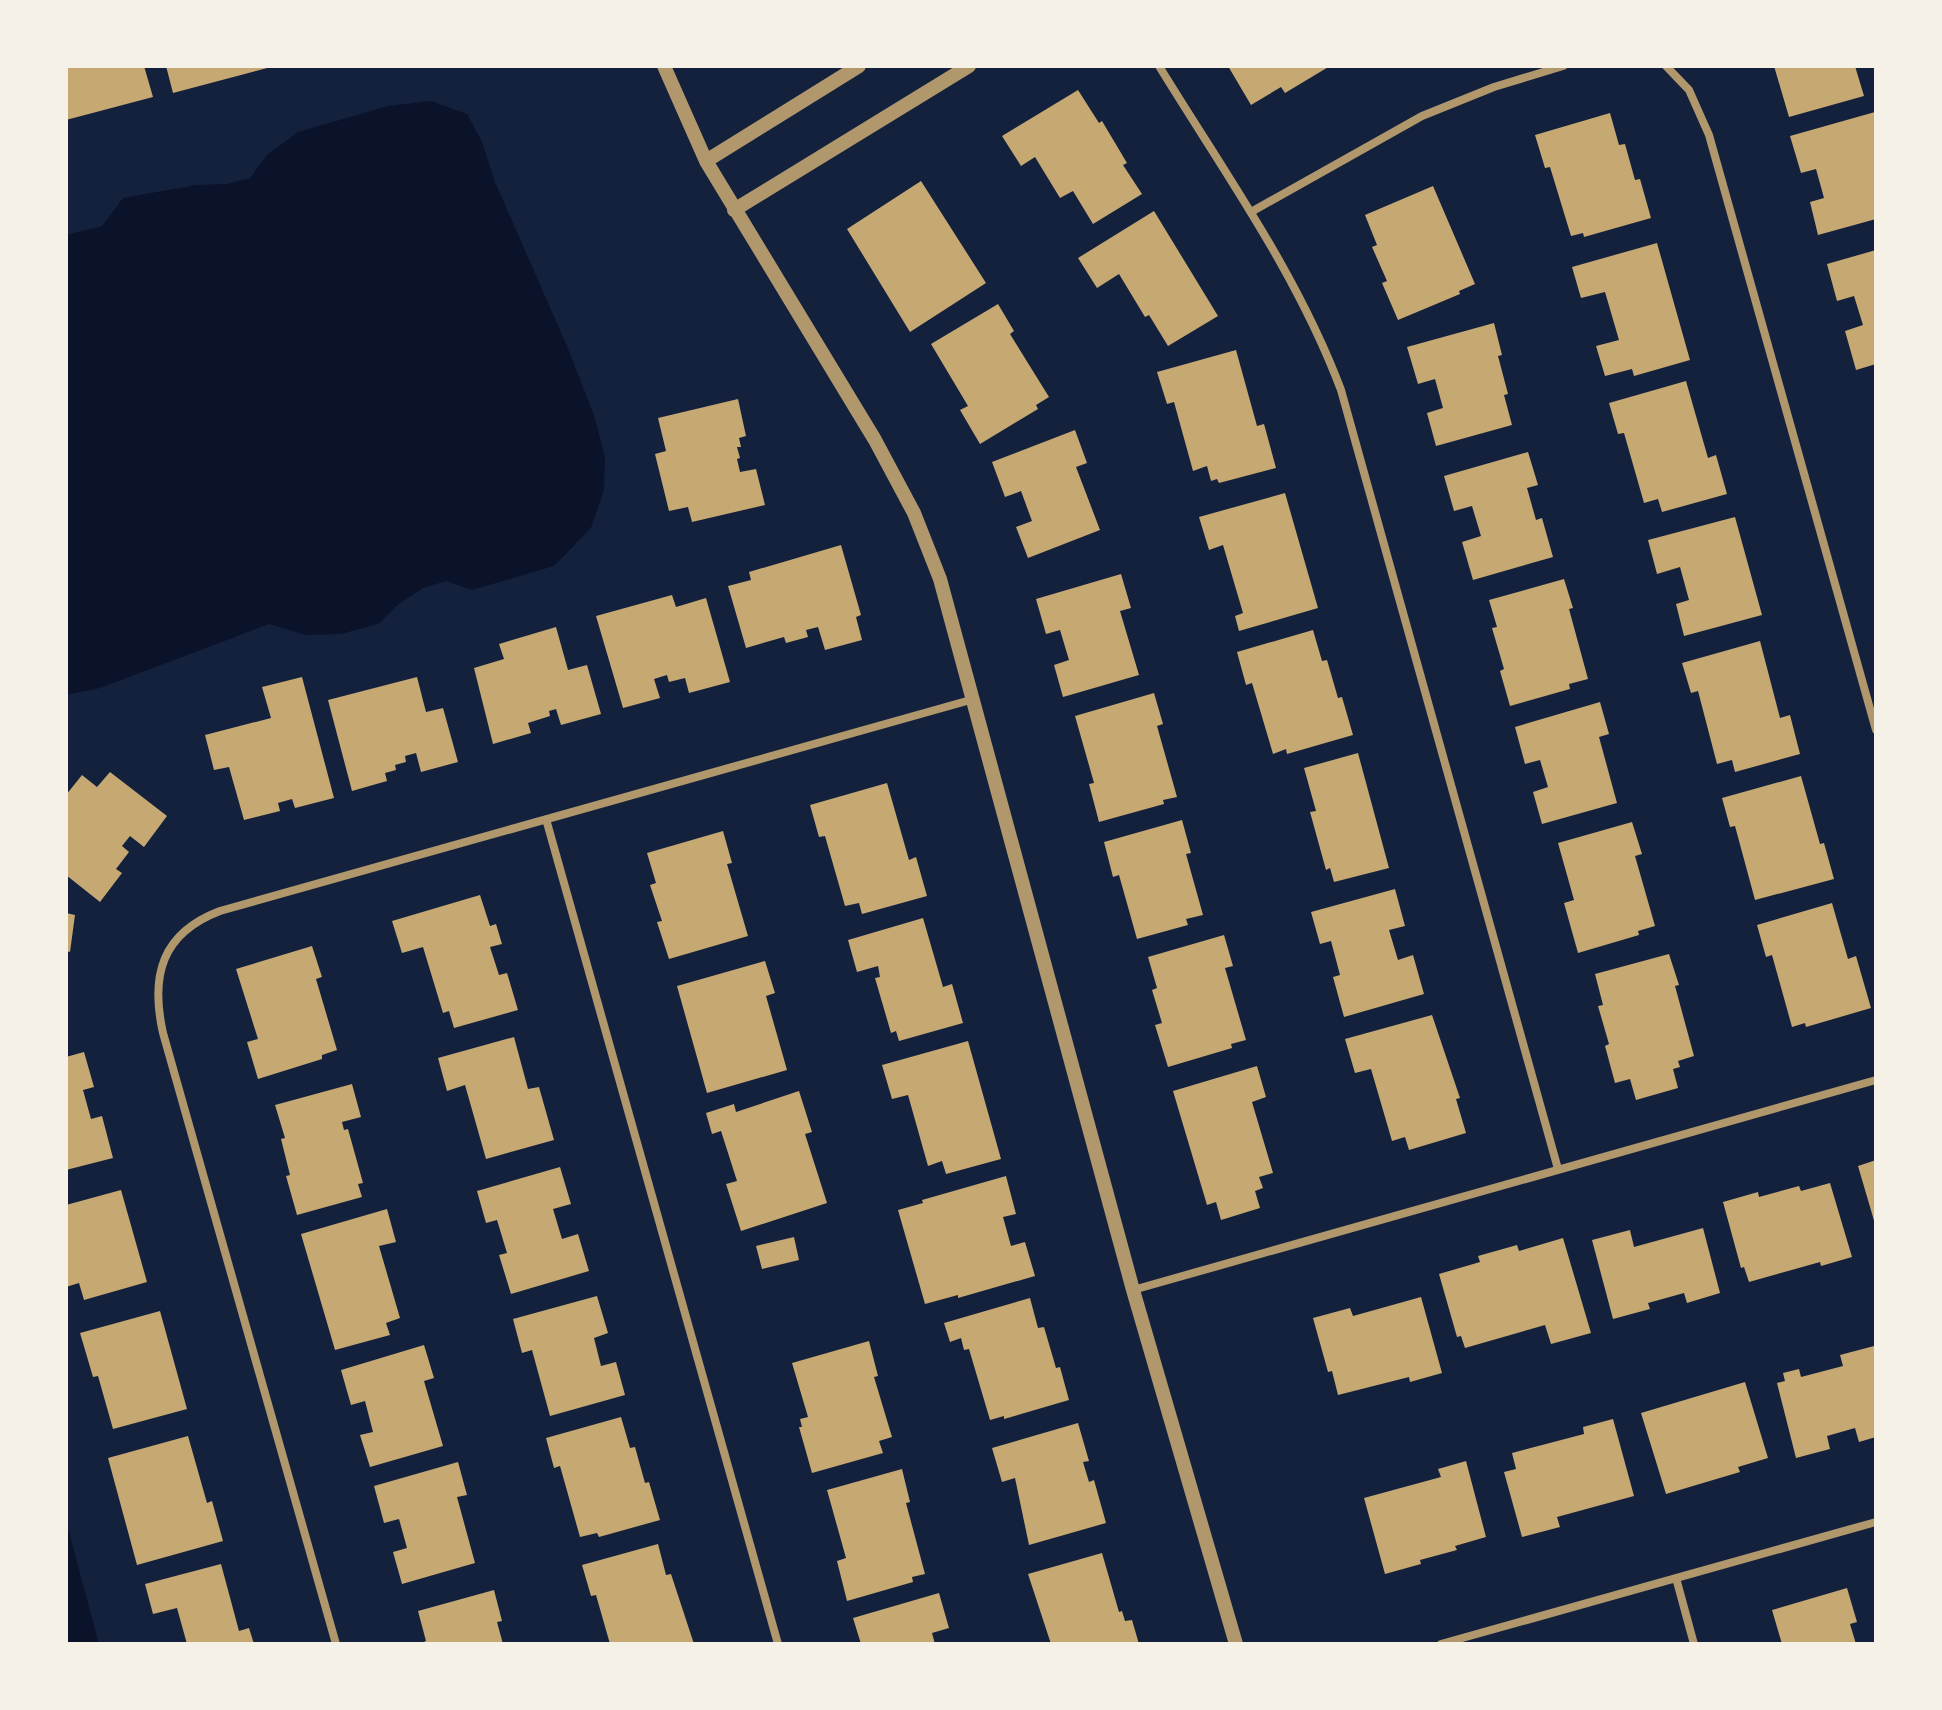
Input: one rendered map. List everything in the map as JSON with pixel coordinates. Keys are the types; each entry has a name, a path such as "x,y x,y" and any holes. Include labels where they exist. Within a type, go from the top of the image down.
{"street":[{"path":"664,66 706,161 875,440 914,513 940,579 1133,1290 1236,1644"},
{"path":"706,161 859,66"},
{"path":"734,210 969,66"},
{"path":"1159,66 1299,293 1331,362 1345,402 1558,1169"},
{"path":"1251,212 1422,116 1481,92 1563,66"},
{"path":"1669,68 1695,100 1716,157 1876,730"},
{"path":"336,1644 159,1019 159,987 169,946 195,921 220,911 974,699"},
{"path":"546,819 778,1644"},
{"path":"1133,1290 1876,1080"},
{"path":"1441,1644 1876,1522"},
{"path":"1676,1578 1694,1644"}],"water":[{"path":"431,101 467,114 482,142 495,182 594,415 605,457 604,490 591,528 554,566 472,590 446,581 423,588 399,604 378,624 341,634 306,635 269,624 100,688 66,695 66,235 102,226 123,198 250,178 267,155 298,132 388,106"},
{"path":"66,1521 99,1644 66,1644"}],"building":[{"path":"66,66 144,66 153,97 66,120"},
{"path":"166,66 271,66 271,67 173,93"},
{"path":"1228,66 1330,66 1285,93 1281,87 1251,105"},
{"path":"1774,66 1855,66 1864,96 1789,117"},
{"path":"1078,90 1099,123 1102,121 1127,163 1123,165 1142,194 1093,224 1073,191 1060,198 1035,157 1021,166 1002,136"},
{"path":"1875,112 1876,219 1818,235 1810,202 1824,198 1816,169 1801,173 1790,136"},
{"path":"1610,113 1619,145 1625,144 1635,180 1640,179 1651,218 1584,237 1583,233 1571,236 1550,167 1545,168 1535,135"},
{"path":"921,181 986,283 910,332 847,229"},
{"path":"1433,186 1475,284 1459,291 1460,294 1398,320 1382,283 1387,281 1372,247 1377,245 1365,215"},
{"path":"1154,211 1218,316 1168,346 1149,315 1145,317 1119,274 1097,288 1078,258"},
{"path":"1657,243 1690,360 1634,376 1632,369 1605,376 1596,346 1619,340 1605,292 1581,298 1572,267"},
{"path":"1876,250 1876,364 1856,370 1845,331 1863,325 1854,296 1837,301 1827,264"},
{"path":"998,304 1014,331 1010,334 1049,397 1036,405 1038,409 980,444 960,410 968,406 931,344"},
{"path":"1494,323 1502,355 1498,356 1508,394 1504,395 1512,425 1436,446 1427,413 1443,408 1435,379 1418,384 1407,347"},
{"path":"1236,350 1257,426 1264,424 1276,468 1219,483 1217,479 1211,481 1207,466 1193,471 1174,402 1167,404 1157,372"},
{"path":"1686,381 1708,458 1716,455 1727,494 1662,512 1658,499 1644,503 1624,433 1618,434 1609,403"},
{"path":"738,399 746,436 739,438 741,447 737,447 740,472 756,469 765,505 692,522 688,507 669,511 655,454 666,451 658,418"},
{"path":"1075,430 1087,463 1076,467 1100,530 1028,558 1016,527 1032,521 1021,491 1005,497 992,462"},
{"path":"1528,452 1538,485 1527,488 1536,520 1542,518 1553,557 1473,580 1462,542 1481,536 1472,506 1454,511 1444,476"},
{"path":"1285,493 1318,608 1239,631 1235,616 1243,613 1223,545 1209,550 1199,517"},
{"path":"1735,517 1762,615 1684,636 1676,604 1689,600 1680,567 1657,574 1648,540"},
{"path":"841,545 861,615 856,617 862,640 825,650 818,627 806,630 808,637 786,643 784,637 746,648 728,586 751,580 749,572"},
{"path":"1121,574 1131,608 1120,611 1139,675 1063,697 1054,665 1069,660 1060,630 1046,634 1036,599"},
{"path":"1564,579 1588,679 1569,684 1570,689 1510,706 1500,671 1504,669 1492,628 1497,627 1489,600"},
{"path":"672,595 676,607 706,598 730,682 689,693 685,678 669,682 667,675 654,679 660,698 623,708 596,616"},
{"path":"556,627 568,670 587,665 601,714 561,725 556,709 549,711 550,716 528,723 531,733 493,744 474,668 504,659 499,644"},
{"path":"1313,630 1322,661 1327,660 1338,698 1342,697 1353,735 1287,754 1286,749 1273,754 1252,683 1246,685 1237,652"},
{"path":"1760,641 1780,718 1790,715 1800,754 1735,772 1732,760 1717,764 1698,691 1691,693 1682,663"},
{"path":"302,677 334,798 295,808 292,799 278,803 280,811 244,820 229,767 214,770 205,735 271,718 262,687"},
{"path":"417,677 426,712 443,708 458,762 421,772 416,753 405,756 406,762 395,765 396,770 385,773 387,781 352,791 328,700"},
{"path":"1154,693 1163,724 1157,726 1177,797 1163,800 1164,804 1099,822 1089,784 1094,783 1075,716"},
{"path":"1600,702 1609,734 1599,737 1617,803 1542,824 1533,792 1548,787 1540,760 1525,764 1515,727"},
{"path":"1358,753 1389,868 1334,882 1330,868 1326,870 1310,812 1316,811 1304,768"},
{"path":"110,772 167,816 144,847 130,836 122,846 129,852 116,869 122,873 100,902 66,875 66,795 82,775 97,787"},
{"path":"1801,776 1820,844 1824,843 1834,879 1755,900 1735,826 1730,827 1722,798"},
{"path":"887,783 909,860 916,857 927,896 862,914 859,903 845,906 825,836 819,837 810,805"},
{"path":"1182,820 1191,853 1186,854 1203,915 1186,919 1188,925 1137,939 1119,875 1113,877 1104,842"},
{"path":"1632,822 1642,854 1635,856 1655,926 1638,931 1639,935 1578,953 1564,903 1574,900 1558,843"},
{"path":"723,831 732,863 727,864 748,936 669,959 657,922 662,921 650,885 656,883 647,853"},
{"path":"1395,889 1405,926 1389,930 1398,960 1413,955 1424,994 1344,1017 1333,977 1340,975 1331,941 1320,944 1311,912"},
{"path":"480,895 490,926 496,924 502,944 490,947 499,975 507,973 518,1010 454,1028 449,1011 443,1013 423,947 402,953 392,921"},
{"path":"1832,903 1848,959 1856,956 1871,1008 1806,1027 1805,1023 1792,1027 1772,955 1766,957 1757,925"},
{"path":"66,913 75,915 70,952 66,951"},
{"path":"923,918 943,987 952,984 963,1023 899,1041 896,1031 891,1033 875,978 880,977 878,966 857,972 848,940"},
{"path":"1224,935 1233,966 1225,968 1246,1040 1231,1044 1232,1048 1168,1067 1155,1025 1162,1023 1152,990 1157,988 1148,957"},
{"path":"312,946 322,977 316,979 337,1050 322,1055 322,1059 258,1079 247,1042 258,1039 236,969"},
{"path":"1669,954 1694,1056 1678,1061 1680,1067 1673,1069 1678,1088 1636,1100 1630,1079 1615,1083 1605,1046 1609,1044 1598,1006 1603,1005 1595,974"},
{"path":"765,961 775,993 766,996 787,1070 707,1093 677,986"},
{"path":"1432,1015 1460,1098 1456,1099 1466,1133 1409,1150 1405,1137 1392,1141 1371,1069 1355,1073 1345,1039"},
{"path":"514,1037 528,1089 539,1087 554,1140 486,1159 465,1085 447,1091 438,1058"},
{"path":"968,1041 1001,1159 946,1174 942,1161 928,1166 908,1095 892,1099 882,1065"},
{"path":"84,1052 94,1087 83,1090 91,1119 102,1116 113,1158 66,1170 66,1057"},
{"path":"1257,1066 1266,1097 1252,1102 1273,1173 1259,1177 1263,1188 1255,1191 1260,1208 1221,1220 1216,1202 1207,1205 1173,1091"},
{"path":"352,1084 361,1117 342,1122 344,1130 348,1129 363,1183 358,1184 362,1197 297,1215 286,1176 290,1175 281,1139 285,1138 275,1105"},
{"path":"799,1091 812,1132 805,1134 827,1203 741,1231 726,1184 737,1181 721,1131 712,1134 706,1113 734,1104 736,1112"},
{"path":"1876,1160 1876,1224 1875,1224 1858,1166"},
{"path":"560,1167 571,1204 553,1209 562,1239 578,1234 589,1271 511,1294 499,1255 507,1253 497,1220 486,1223 477,1191"},
{"path":"1006,1176 1016,1214 1003,1217 1011,1246 1025,1242 1035,1276 925,1304 898,1210"},
{"path":"1830,1183 1852,1257 1821,1266 1820,1262 1749,1282 1744,1267 1741,1268 1723,1202 1758,1192 1759,1197 1799,1186 1801,1191"},
{"path":"121,1190 147,1282 84,1300 79,1283 66,1287 66,1205"},
{"path":"387,1209 396,1242 379,1246 400,1318 386,1323 390,1335 335,1350 301,1234"},
{"path":"1703,1228 1720,1293 1687,1303 1684,1293 1648,1303 1650,1309 1613,1319 1592,1240 1630,1230 1634,1247"},
{"path":"794,1237 799,1260 762,1269 756,1246"},
{"path":"1563,1238 1591,1333 1551,1344 1545,1325 1465,1348 1461,1336 1457,1337 1439,1274 1480,1262 1478,1256 1517,1245 1519,1251"},
{"path":"597,1296 608,1333 594,1338 601,1366 616,1362 625,1395 550,1416 532,1350 522,1353 513,1319"},
{"path":"1421,1297 1442,1373 1410,1382 1409,1377 1338,1395 1332,1371 1328,1372 1313,1318 1350,1308 1353,1316"},
{"path":"1030,1298 1038,1328 1044,1327 1056,1368 1060,1367 1069,1400 1004,1419 1004,1416 990,1420 969,1349 964,1350 961,1338 950,1342 944,1323"},
{"path":"160,1311 187,1409 113,1429 98,1376 93,1377 80,1333"},
{"path":"869,1341 878,1376 874,1377 892,1437 879,1441 883,1453 812,1473 799,1427 802,1427 800,1419 808,1417 792,1363"},
{"path":"424,1345 434,1378 424,1381 443,1446 370,1467 360,1435 373,1432 365,1401 351,1405 341,1370"},
{"path":"1874,1346 1876,1437 1859,1442 1855,1428 1827,1436 1830,1449 1796,1458 1777,1383 1785,1381 1783,1373 1799,1369 1801,1377 1843,1366 1840,1355"},
{"path":"1745,1382 1768,1458 1738,1467 1740,1472 1666,1494 1641,1413"},
{"path":"621,1417 630,1448 635,1447 645,1483 649,1482 660,1520 599,1537 597,1533 580,1537 560,1466 554,1468 546,1438"},
{"path":"1613,1419 1634,1496 1557,1517 1560,1527 1522,1537 1504,1472 1516,1469 1512,1453 1584,1434 1583,1427"},
{"path":"1078,1423 1089,1461 1083,1462 1089,1482 1094,1480 1106,1523 1029,1545 1015,1478 1002,1482 992,1448"},
{"path":"188,1436 207,1503 212,1501 223,1541 137,1565 108,1458"},
{"path":"1466,1461 1486,1537 1455,1546 1457,1550 1420,1560 1421,1564 1385,1574 1364,1498 1441,1477 1438,1469"},
{"path":"458,1462 467,1495 457,1497 475,1563 402,1584 393,1552 407,1548 399,1519 384,1523 374,1486"},
{"path":"902,1469 910,1502 906,1503 925,1574 912,1577 913,1582 847,1601 837,1561 846,1558 827,1490"},
{"path":"658,1544 666,1575 671,1574 694,1644 610,1644 596,1595 591,1596 582,1565"},
{"path":"1102,1553 1119,1612 1122,1611 1125,1621 1132,1620 1139,1644 1051,1644 1028,1574"},
{"path":"221,1564 239,1631 249,1628 254,1644 187,1644 177,1608 153,1614 145,1584"},
{"path":"1847,1588 1857,1622 1850,1624 1856,1644 1782,1644 1772,1610"},
{"path":"494,1590 502,1621 497,1622 503,1644 419,1644 426,1641 418,1611"},
{"path":"939,1593 949,1628 932,1633 935,1644 861,1644 853,1618"}]}
